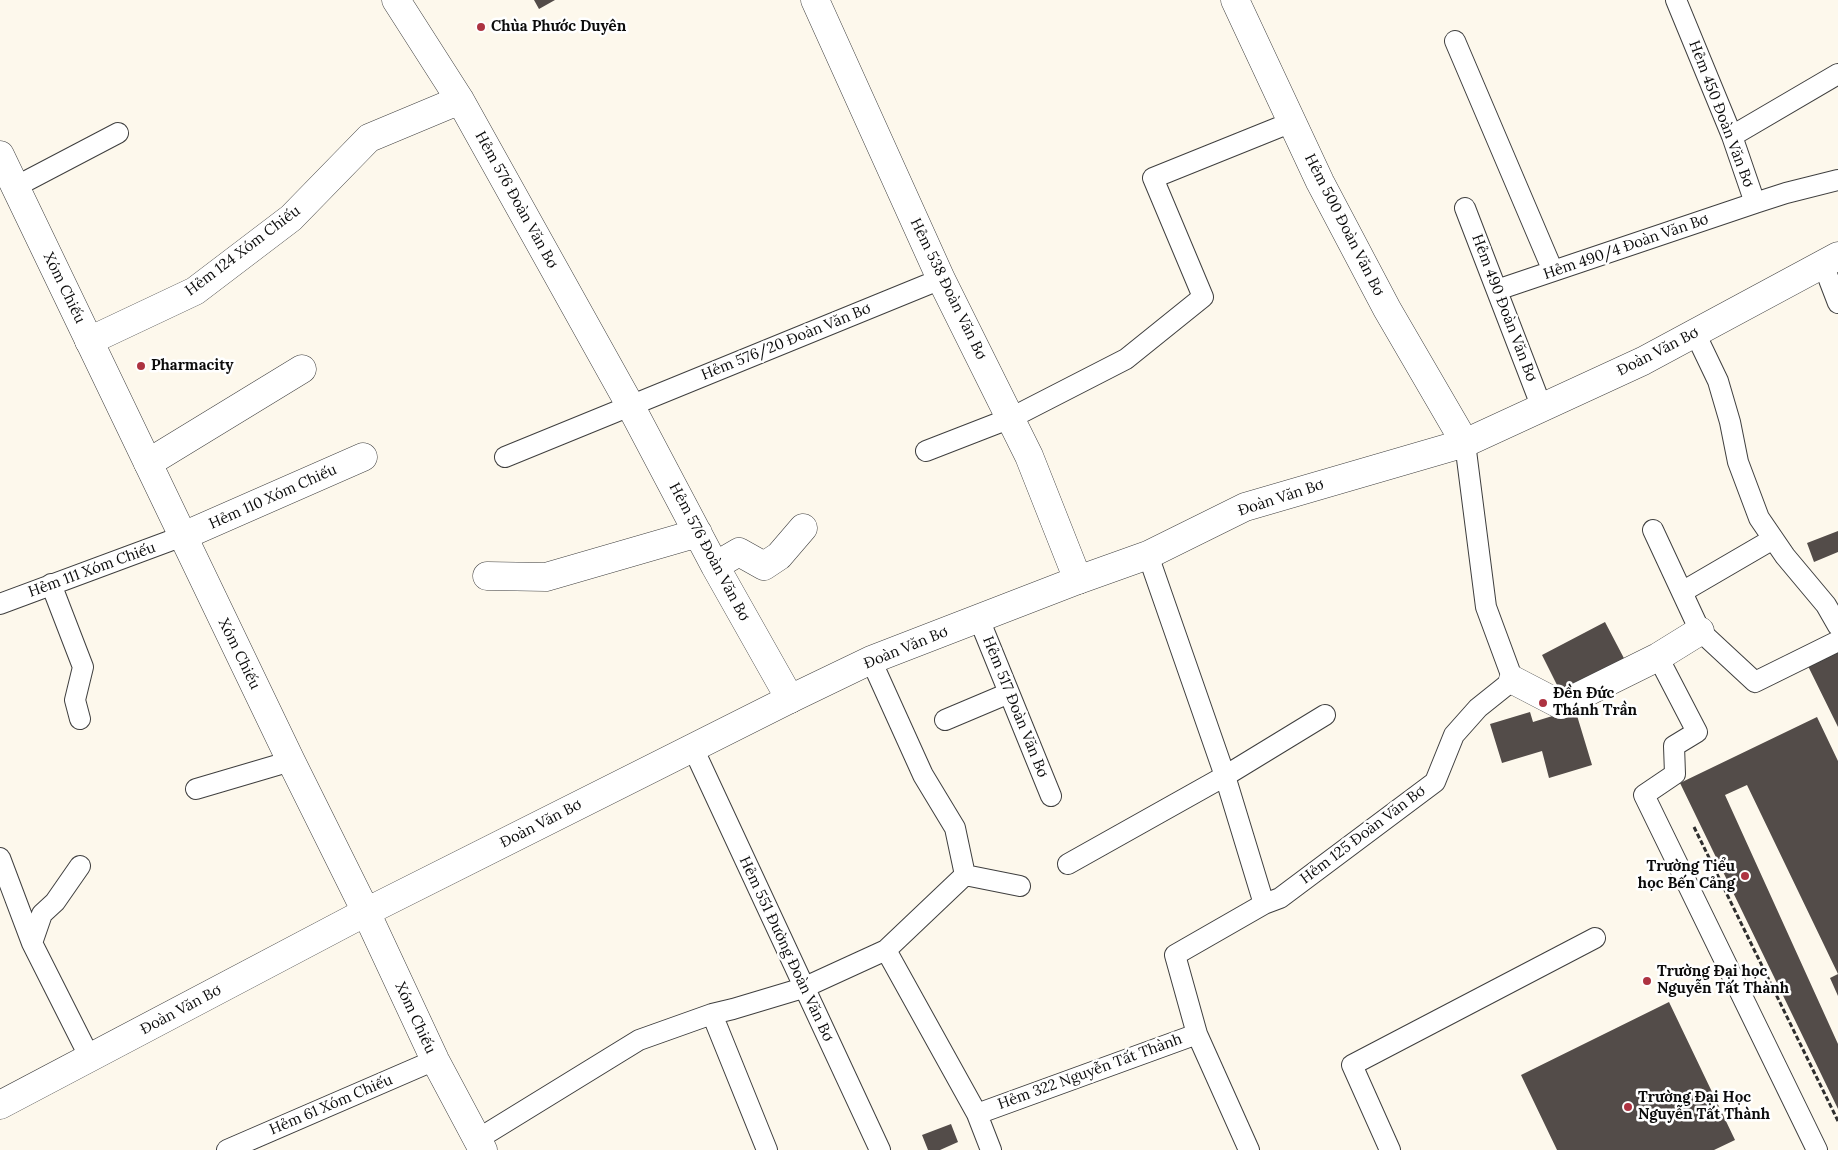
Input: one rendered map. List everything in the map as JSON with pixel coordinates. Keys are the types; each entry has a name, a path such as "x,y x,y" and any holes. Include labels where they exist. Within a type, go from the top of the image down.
{"street":[{"name":"Hẻm 576 Đoàn Văn Bơ","path":"396,0 460,100 630,405 715,566 790,699"},
{"name":"Hẻm 538 Đoàn Văn Bơ","path":"815,0 941,279 1029,456 1078,580"},
{"name":"Hẻm 500 Đoàn Văn Bơ","path":"1235,0 1320,182 1387,309 1465,444"},
{"name":"Hẻm 124 Xóm Chiếu","path":"89,342 195,291 291,218 368,138 460,100"},
{"name":"Xóm Chiếu","path":"6,173 366,912 435,1060 480,1144"},
{"name":"Đoàn Văn Bơ","path":"0,1105 366,912 871,660 1148,555 1245,507 1465,444 1643,361 1831,260"},
{"path":"148,463 302,369"},
{"name":"Hẻm 110 Xóm Chiếu","path":"183,536 363,457"},
{"path":"715,566 739,552 764,566 779,556 803,528"},
{"path":"487,576 546,577 698,533"},
{"path":"1513,680 1561,705 1658,657 1700,631"}],"lane":[{"name":"Hẻm 450 Đoàn Văn Bơ","path":"1676,0 1732,136 1755,203 1838,180"},
{"path":"1455,42 1553,271"},
{"path":"1732,136 1838,74"},
{"path":"926,451 1011,418 1126,360 1203,297 1153,178 1292,122"},
{"path":"6,173 118,133"},
{"name":"Hẻm 490/4 Đoàn Văn Bơ","path":"1497,290 1755,203"},
{"name":"Hẻm 490 Đoàn Văn Bơ","path":"1465,208 1542,408"},
{"path":"1831,260 1838,303"},
{"name":"Hẻm 576/20 Đoàn Văn Bơ","path":"630,405 941,279"},
{"path":"1695,333 1718,381 1730,422 1738,462 1759,518 1773,539 1826,606 1838,626"},
{"path":"505,457 630,405"},
{"path":"1465,444 1486,607 1513,680"},
{"path":"1653,530 1700,631 1755,682 1838,641"},
{"name":"Hẻm 111 Xóm Chiếu","path":"0,604 183,536"},
{"path":"1682,592 1773,539"},
{"path":"1148,555 1225,776 1264,904"},
{"path":"51,584 83,667 75,700 80,719"},
{"name":"Hẻm 517 Đoàn Văn Bơ","path":"979,619 1051,796"},
{"path":"1658,657 1697,732 1674,746 1676,757 1675,774 1644,795 1817,1150"},
{"path":"871,660 923,775 956,828 965,875"},
{"name":"Hẻm 125 Đoàn Văn Bơ","path":"1197,1034 1175,955 1264,904 1280,898 1435,782 1454,735 1478,708 1513,680"},
{"path":"945,720 1009,693"},
{"path":"1068,864 1225,776 1326,715"},
{"name":"Hẻm 551 Đường Đoàn Văn Bơ","path":"692,748 880,1150"},
{"path":"196,789 291,761"},
{"path":"0,858 32,943 90,1058"},
{"path":"32,943 42,914 55,902 80,866"},
{"path":"965,875 1020,886"},
{"path":"480,1144 639,1040 712,1014 803,988 886,950 965,875"},
{"path":"1390,1150 1352,1064 1595,938"},
{"path":"886,950 977,1114 991,1150"},
{"path":"712,1014 767,1150"},
{"name":"Hẻm 322 Nguyễn Tất Thành","path":"977,1114 1197,1034 1249,1150"},
{"name":"Hẻm 61 Xóm Chiếu","path":"227,1150 435,1060"}],"path":[{"path":"1694,827 1838,1121"}],"building":[{"path":"534,0 555,0 539,9"},
{"path":"1838,531 1838,552 1814,562 1807,543"},
{"path":"1605,622 1627,664 1563,697 1542,655"},
{"path":"1838,646 1838,727 1806,662"},
{"path":"1575,709 1592,765 1549,778 1542,751 1502,763 1490,724 1530,712 1533,722"},
{"path":"1817,717 1838,761 1838,974 1747,785 1725,795 1838,1044 1838,1109 1680,783"},
{"path":"1838,974 1838,996 1830,978"},
{"name":"Trường Đại Học Nguyễn Tất Thành","path":"1669,1002 1735,1140 1714,1150 1557,1150 1521,1075"},
{"path":"951,1124 958,1142 940,1150 928,1150 922,1135"}],"place":[{"name":"Chùa Phước Duyên","path":"481,27"},
{"name":"Pharmacity","path":"141,366"},
{"name":"Đền Đức Thánh Trần","path":"1543,703"},
{"name":"Trường Tiểu học Bến Cảng","path":"1745,876"},
{"name":"Trường Đại học Nguyễn Tất Thành","path":"1647,981"},
{"name":"Trường Đại Học Nguyễn Tất Thành","path":"1628,1107"}]}
